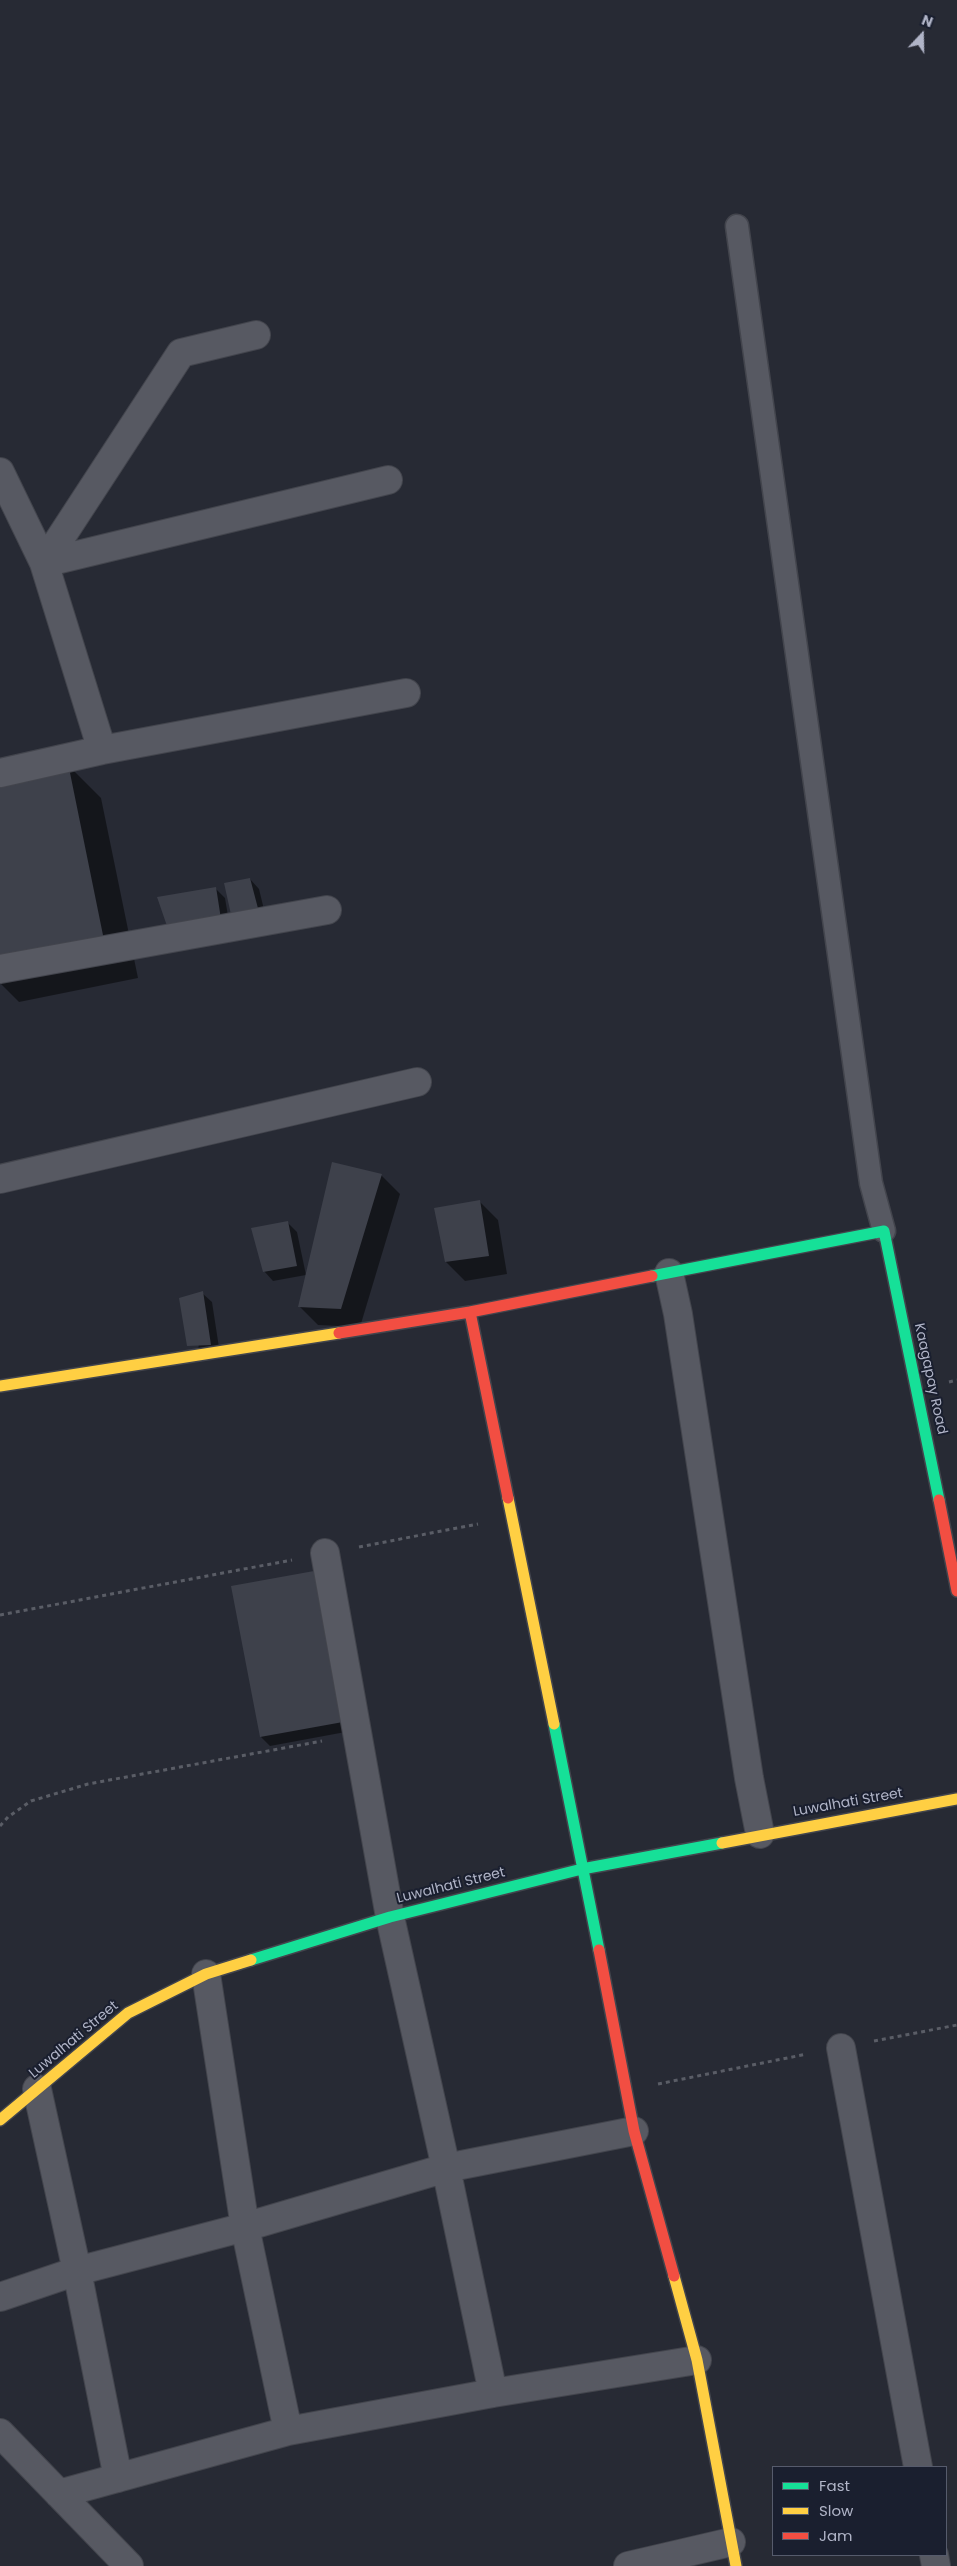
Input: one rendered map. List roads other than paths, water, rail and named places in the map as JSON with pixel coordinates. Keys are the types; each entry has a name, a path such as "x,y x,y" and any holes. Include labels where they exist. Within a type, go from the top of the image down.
{"street":[{"path":"44,563 181,353 256,335"},
{"path":"0,472 44,563 102,750"},
{"path":"44,563 388,480"},
{"path":"0,773 102,750 406,693"},
{"path":"0,969 327,910"},
{"path":"0,1179 417,1082"},
{"path":"0,1386 470,1312 884,1231"},
{"name":"Kaagapay Road","path":"884,1231 957,1591"},
{"path":"669,1272 678,1314 749,1778 760,1834"},
{"path":"470,1312 625,2090 634,2131 697,2360 734,2554 628,2566"},
{"path":"324,1553 390,1917 446,2168 493,2393"},
{"name":"Luwalhati Street","path":"0,2120 128,2013 206,1974 390,1917 582,1869 760,1834 957,1799"},
{"path":"206,1974 245,2227 288,2431"},
{"path":"841,2048 918,2466"},
{"path":"37,2089 77,2270 118,2478"},
{"path":"0,2297 77,2270 245,2227 446,2168 634,2131"},
{"path":"59,2494 288,2431 493,2393 697,2360"},
{"path":"0,2433 129,2566"}],"lane":[{"path":"737,226 870,1173 884,1231"}]}
